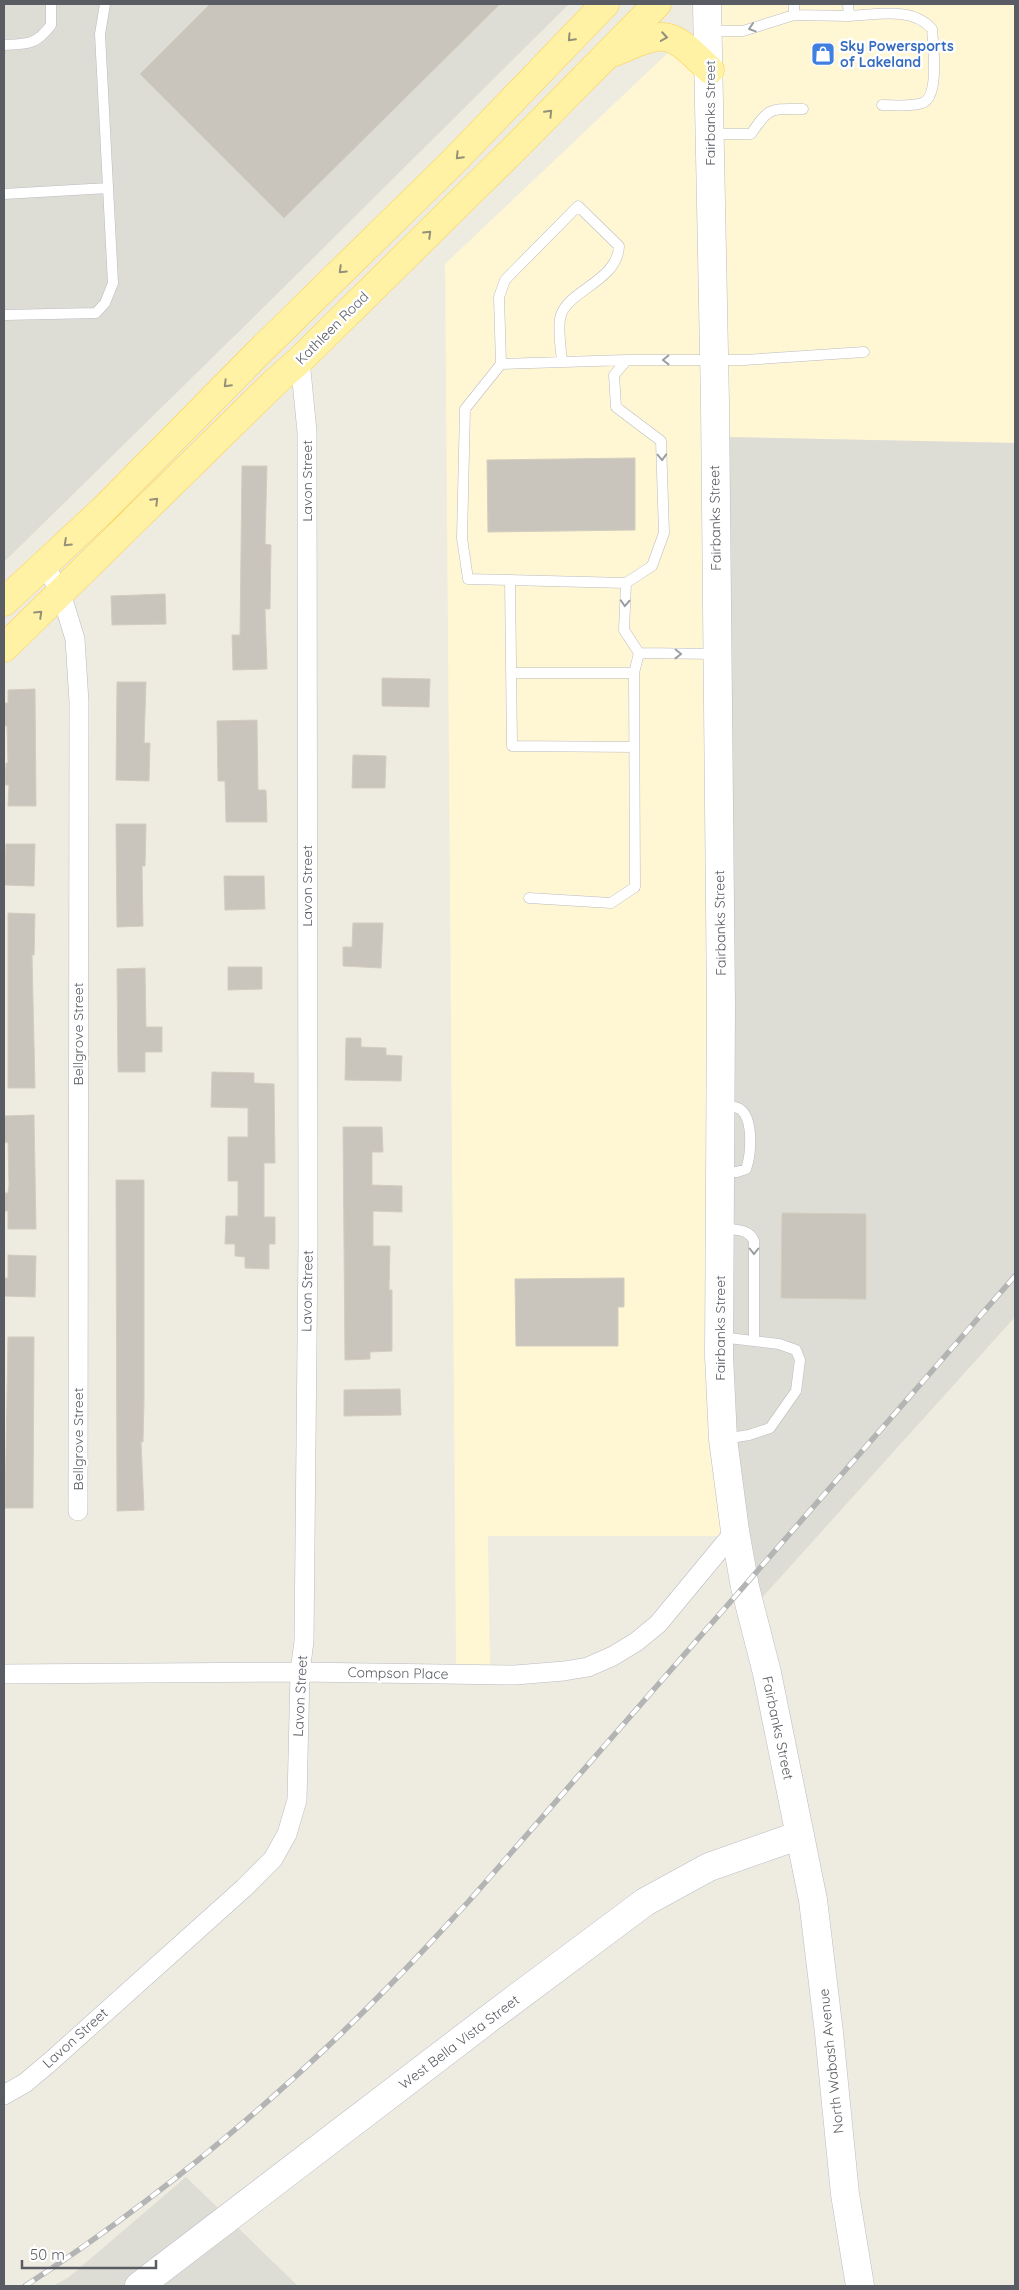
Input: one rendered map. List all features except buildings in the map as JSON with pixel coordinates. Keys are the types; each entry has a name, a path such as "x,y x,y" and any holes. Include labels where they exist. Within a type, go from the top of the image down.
{"main road":[{"path":"4,602 103,510 256,355 453,162 605,4"},
{"name":"Kathleen Road","path":"4,648 515,148 657,4"},
{"path":"603,58 656,36 671,38 683,45 710,70"}],"street":[{"name":"Fairbanks Street","path":"707,4 710,70 714,359 720,1104 719,1337 723,1439 735,1531 800,1835"},
{"name":"Lavon Street","path":"4,2095 25,2083 50,2062 244,1888 273,1859 287,1834 297,1800 300,1672 304,1641 308,1244 307,432 300,360"},
{"name":"Bellgrove Street","path":"44,564 61,593 75,639 79,702 78,1511"},
{"name":"Compson Place","path":"4,1674 300,1672 515,1675 588,1667 613,1656 636,1642 658,1624 735,1531"},
{"name":"West Bella Vista Street","path":"139,2286 490,2017 645,1902 709,1867 800,1835"},
{"name":"North Wabash Avenue","path":"800,1835 813,1900 829,2033 845,2194 860,2286"}],"lane":[{"path":"4,45 34,43 51,25 51,4"},
{"path":"4,315 96,313 105,303 114,283 100,34 105,4"},
{"path":"794,4 794,15"},
{"path":"848,4 849,16"},
{"path":"709,31 743,31 794,15 849,16 903,14 925,20 932,28 934,83 932,96 923,103 882,105"},
{"path":"710,134 752,134 765,114 774,109 803,109"},
{"path":"4,194 108,188"},
{"path":"562,362 560,318 567,305 609,270 619,256 619,246 578,206 504,280 500,297 501,364 465,409 462,538 468,579 626,583 652,566 664,533 661,441 616,407 614,375 627,360"},
{"path":"501,364 796,358 864,352"},
{"path":"510,580 512,746 634,747"},
{"path":"529,898 612,903 635,887 634,674 639,654 624,630 626,583"},
{"path":"639,654 717,654"},
{"path":"511,673 634,674"},
{"path":"720,1228 746,1232 752,1235 754,1241 754,1341"},
{"path":"719,1337 779,1344 796,1350 800,1360 796,1392 770,1428 749,1435 723,1439"}],"shaded area":[{"path":"4,4 569,4 4,562"},
{"path":"718,4 1015,4 1015,443 725,437 720,75 724,71 720,67"},
{"path":"672,49 699,74 724,1529 718,1536 488,1536 490,1665 456,1664 445,264"},
{"path":"725,437 1015,443 1015,1317 759,1601 746,1534 749,1530 745,1526 733,1438"},
{"path":"186,2177 221,2211 123,2286 53,2286 69,2277"},
{"path":"235,2225 298,2286 154,2286"}],"railway":[{"path":"25,2286 74,2253 170,2182 262,2107 349,2026 401,1974 469,1901 1015,1276"}],"place":[{"name":"Sky Powersports of Lakeland","path":"823,54"}]}
